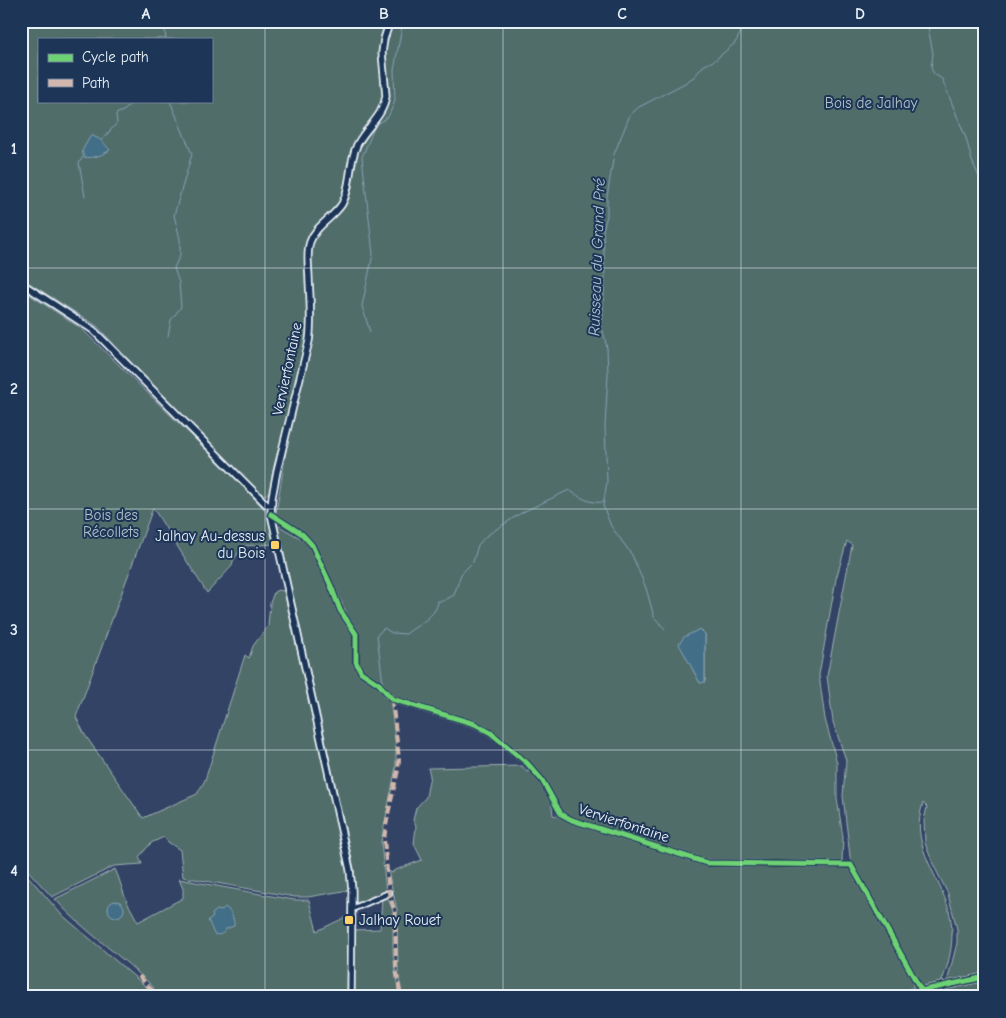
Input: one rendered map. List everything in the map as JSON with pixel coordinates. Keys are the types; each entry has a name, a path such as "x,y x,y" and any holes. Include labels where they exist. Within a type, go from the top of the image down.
{"main road":[{"name":"Vervierfontaine","path":"351,997 352,909 350,870 271,514 271,506 277,471 309,341 311,321 309,244 313,234 336,213 341,205 348,190 352,161 357,146 385,104 383,48 390,21"},
{"path":"21,283 93,330 255,493 271,506"},
{"path":"892,997 985,976"}],"street":[{"name":"Vervierfontaine","path":"271,514 302,534 312,546 332,586 340,610 356,634 356,662 368,678 379,684 392,699 475,724 491,733 527,763 542,780 561,814 572,820 706,863 851,865 921,990"},
{"path":"352,909 390,893"}],"green space":[{"name":"Bois de Jalhay","path":"21,21 985,21 985,973 947,982 957,943 957,929 948,894 925,843 924,820 927,807 923,803 920,817 922,843 947,904 952,934 948,963 941,983 920,986 856,867 851,865 843,796 846,760 833,722 827,676 852,545 847,541 836,579 819,675 825,719 837,763 837,798 843,837 842,862 741,862 705,859 571,818 562,812 548,785 526,760 484,727 396,698 396,703 391,704 396,748 396,767 381,842 386,892 358,905 356,902 354,868 277,525 307,542 317,558 350,625 316,546 280,523 276,513 300,365 270,490 266,495 261,494 149,382 97,326 21,278","holes":["705,634 705,681 700,683 692,668"]},
{"name":"Bois des Récollets","path":"21,289 82,329 236,479 265,510 270,521 274,544 243,546 233,561 232,566 207,593 153,508 76,717 85,735 143,818 197,794 205,780 245,655 249,658 253,646 268,626 270,603 274,592 278,590 284,591 348,875 349,890 308,897 295,897 183,877 180,850 164,837 151,843 139,857 142,864 114,866 52,897 21,863"},
{"path":"522,766 527,772 531,770 543,785 551,802 553,815 707,864 848,867 914,982 912,989 876,997 402,997 398,973 397,910 388,871 393,873 393,871 422,860 414,844 416,826 413,820 416,808 426,797 430,775 428,768"},
{"path":"21,868 61,914 150,990 154,988 142,976 79,923 55,899 115,869 126,900 138,922 183,898 183,889 179,879 295,900 309,900 317,931 348,916 347,997 21,997"},
{"path":"387,896 393,911 393,952 399,997 354,997 354,930 380,929 382,898"},
{"path":"985,980 985,997 909,997"}],"water":[{"path":"91,135 101,140 110,150 97,156 84,157 82,151"},
{"path":"700,629 705,634 705,682 700,683 679,644 684,637"},
{"path":"113,901 119,901 124,906 122,915 113,917 108,912 108,906"},
{"path":"225,907 232,915 234,926 226,929 221,934 214,934 208,920 213,917 212,914 217,910 221,911"}],"waterway":[{"path":"166,38 165,32 171,21"},
{"path":"370,332 362,306 373,254 362,157 375,126 388,117 395,101 394,70 403,21"},
{"name":"Ruisseau du Grand Pré","path":"665,629 654,617 646,588 632,555 611,526 603,506 607,482 605,426 608,375 607,348 602,327 605,278 603,230 607,216 607,197 614,154 630,115 639,107 685,83 695,76 703,66 715,60 735,43 747,21"},
{"path":"927,21 933,54 931,68 934,74 942,79 966,138 985,198"},
{"path":"101,141 117,123 116,114 125,110 131,102"},
{"path":"168,336 171,320 181,307 179,283 174,268 180,255 180,239 174,215 192,154 170,102"},
{"path":"83,157 79,163 85,196"},
{"path":"392,696 383,684 377,635 384,628 392,633 406,634 426,620 434,611 438,601 443,601 454,595 461,574 473,562 478,545 486,536 521,513 569,490 590,501 604,502"}],"marked path":[{"path":"392,699 399,759 384,839 389,893 395,912 396,969 401,997"},
{"path":"139,976 158,997"}],"cycle path":[{"path":"271,514 302,534 312,545 340,610 356,634 356,662 361,672 379,684 392,699 475,724 491,733 527,763 542,780 561,814 572,820 707,863 851,865 921,990"},
{"path":"892,997 985,977"}],"place":[{"name":"Jalhay Au-dessus du Bois","path":"275,545"},
{"name":"Jalhay Rouet","path":"349,920"}]}
